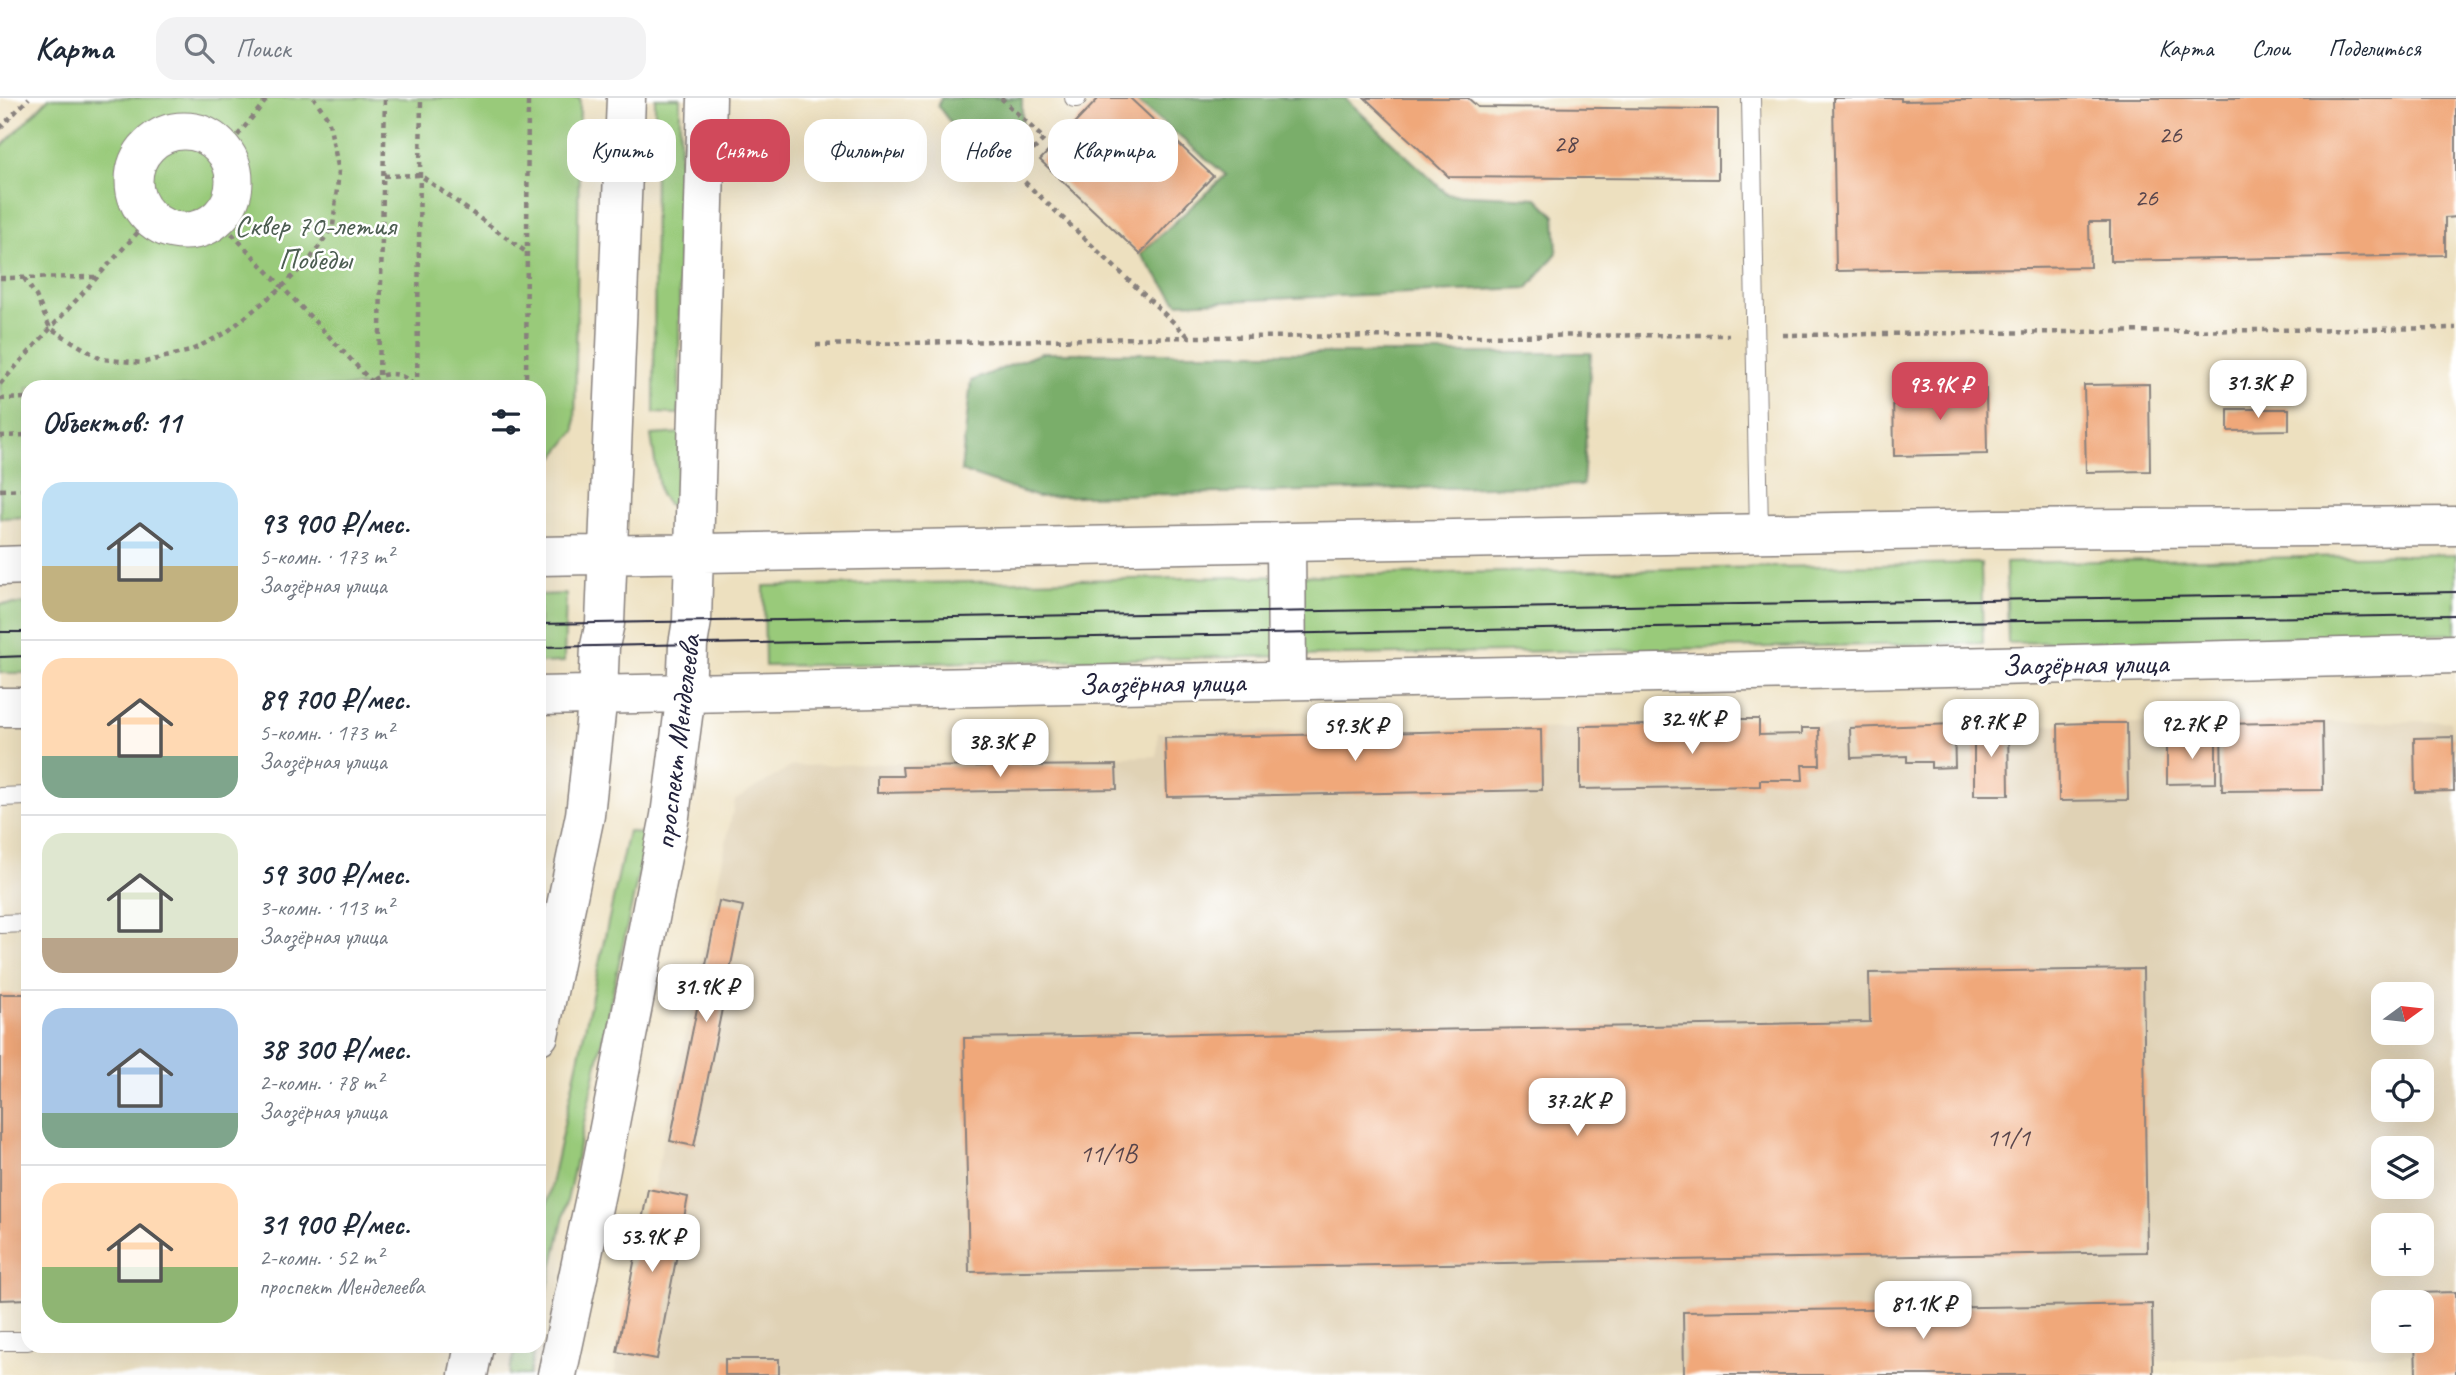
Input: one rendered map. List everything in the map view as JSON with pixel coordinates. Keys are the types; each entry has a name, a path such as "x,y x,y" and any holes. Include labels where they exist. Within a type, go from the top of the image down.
{"main road":[{"path":"546,1002 585,815 598,695 600,646 605,623 626,98"},
{"name":"проспект Менделеева","path":"557,1375 600,1174 670,816 686,693 692,621 707,98"},
{"path":"546,556 1759,533 2456,526"},
{"path":"1286,542 1287,680"},
{"path":"0,566 21,565"},
{"name":"Заозёрная улица","path":"546,696 1982,667 2456,654"},
{"path":"468,1375 473,1353"}],"street":[{"path":"173,132 198,132 213,139 225,151 232,164 235,179 233,194 218,219 205,227 184,231 162,227 150,219 140,205 134,189 134,172 139,156 150,143 173,132"}],"lane":[{"path":"1751,98 1759,533"},
{"path":"0,796 21,796"},
{"path":"0,924 21,923"},
{"path":"0,1341 21,1341"}],"path":[{"path":"0,128 29,98"},
{"path":"225,151 268,98"},
{"path":"24,278 36,296 50,328 102,359 141,363 190,351 227,332 282,287 311,258 333,226 339,171 328,118 314,98"},
{"path":"379,375 385,98"},
{"path":"416,380 421,98"},
{"path":"526,380 528,98"},
{"path":"1002,98 1044,139 1013,172 1189,337"},
{"path":"384,176 420,175 527,252"},
{"path":"0,384 150,219"},
{"path":"218,219 370,380"},
{"path":"0,278 96,277"},
{"path":"816,345 1189,337 2456,328"},
{"path":"372,380 379,375 391,373 408,380"},
{"path":"0,399 21,398"},
{"path":"0,436 21,435"},
{"path":"0,490 21,489"}],"shaded area":[{"path":"2450,721 2456,744 2456,1353 1566,1375 614,1375 735,800 792,766 1157,756 1158,732"}],"green space":[{"name":"Сквер 70-летия Победы","path":"49,98 580,98 580,119 567,119 567,182 579,182 575,431 546,467 546,380 21,380 21,517 0,518 0,148"},
{"path":"655,98 680,98 679,414 654,413 655,182 676,182 676,119 655,119"},
{"path":"941,98 1022,98 1022,119 948,119 938,106"},
{"path":"1133,98 1345,98 1447,194 1537,198 1555,216 1557,253 1528,288 1178,303 1140,254 1226,175 1178,135 1178,119 1158,119"},
{"path":"1041,353 1591,353 1583,485 1037,497 961,471 971,381"},
{"path":"681,433 676,504 669,505 660,495 651,435"},
{"path":"2456,554 2456,634 2008,643 2006,563"},
{"path":"1981,563 1983,643 765,666 764,586"},
{"path":"566,594 564,662 546,663 546,595"},
{"path":"0,604 21,604 21,673 0,673"},
{"path":"628,831 647,835 546,1297 546,1207"},
{"path":"514,1353 534,1353 529,1375 509,1375"}],"building":[{"path":"1099,98 1130,98 1152,119 1079,119"},
{"path":"1365,98 1468,98 1478,107 1718,109 1718,179 1449,177"},
{"path":"1833,98 1901,98 1901,101 2456,98 2456,217 2445,218 2445,255 2110,261 2110,222 2089,222 2090,267 1836,271"},
{"path":"1178,143 1213,176 1140,254 1063,182 1178,182"},
{"path":"1048,152 1048,168 1040,160"},
{"path":"2149,384 2150,471 2086,472 2084,385"},
{"path":"1986,389 1987,454 1894,456 1893,391"},
{"path":"2228,409 2289,409 2289,430 2228,431"},
{"path":"1733,719 1759,719 1759,735 1802,734 1802,728 1819,728 1820,765 1802,765 1803,780 1760,780 1760,786 1580,789 1580,726 1733,724"},
{"path":"2322,722 2323,790 2222,791 2221,724"},
{"path":"1974,723 2008,723 2009,795 1974,795"},
{"path":"2127,723 2128,800 2059,801 2058,724"},
{"path":"1954,724 1955,767 1931,768 1931,762 1907,762 1907,756 1851,758 1850,728"},
{"path":"1541,729 1542,790 1167,797 1165,738"},
{"path":"2216,737 2216,783 2167,784 2167,738"},
{"path":"2453,737 2454,791 2415,792 2414,738"},
{"path":"1116,765 1117,789 877,793 877,776 903,776 902,767"},
{"path":"719,901 743,906 694,1146 670,1141"},
{"path":"2143,969 2147,1252 969,1272 964,1038 1870,1022 1869,973"},
{"path":"0,994 21,994 21,1299 0,1300"},
{"path":"648,1189 688,1197 657,1359 617,1352"},
{"path":"2456,1292 2456,1375 2416,1375 2415,1353 2434,1353 2434,1293"},
{"path":"2152,1304 2153,1375 1684,1375 1683,1312"},
{"path":"725,1359 779,1359 779,1375 725,1375"}],"tram line":[{"path":"546,624 2456,592"},
{"path":"546,647 2456,615"},
{"path":"0,632 21,632"},
{"path":"0,657 21,656"}]}
